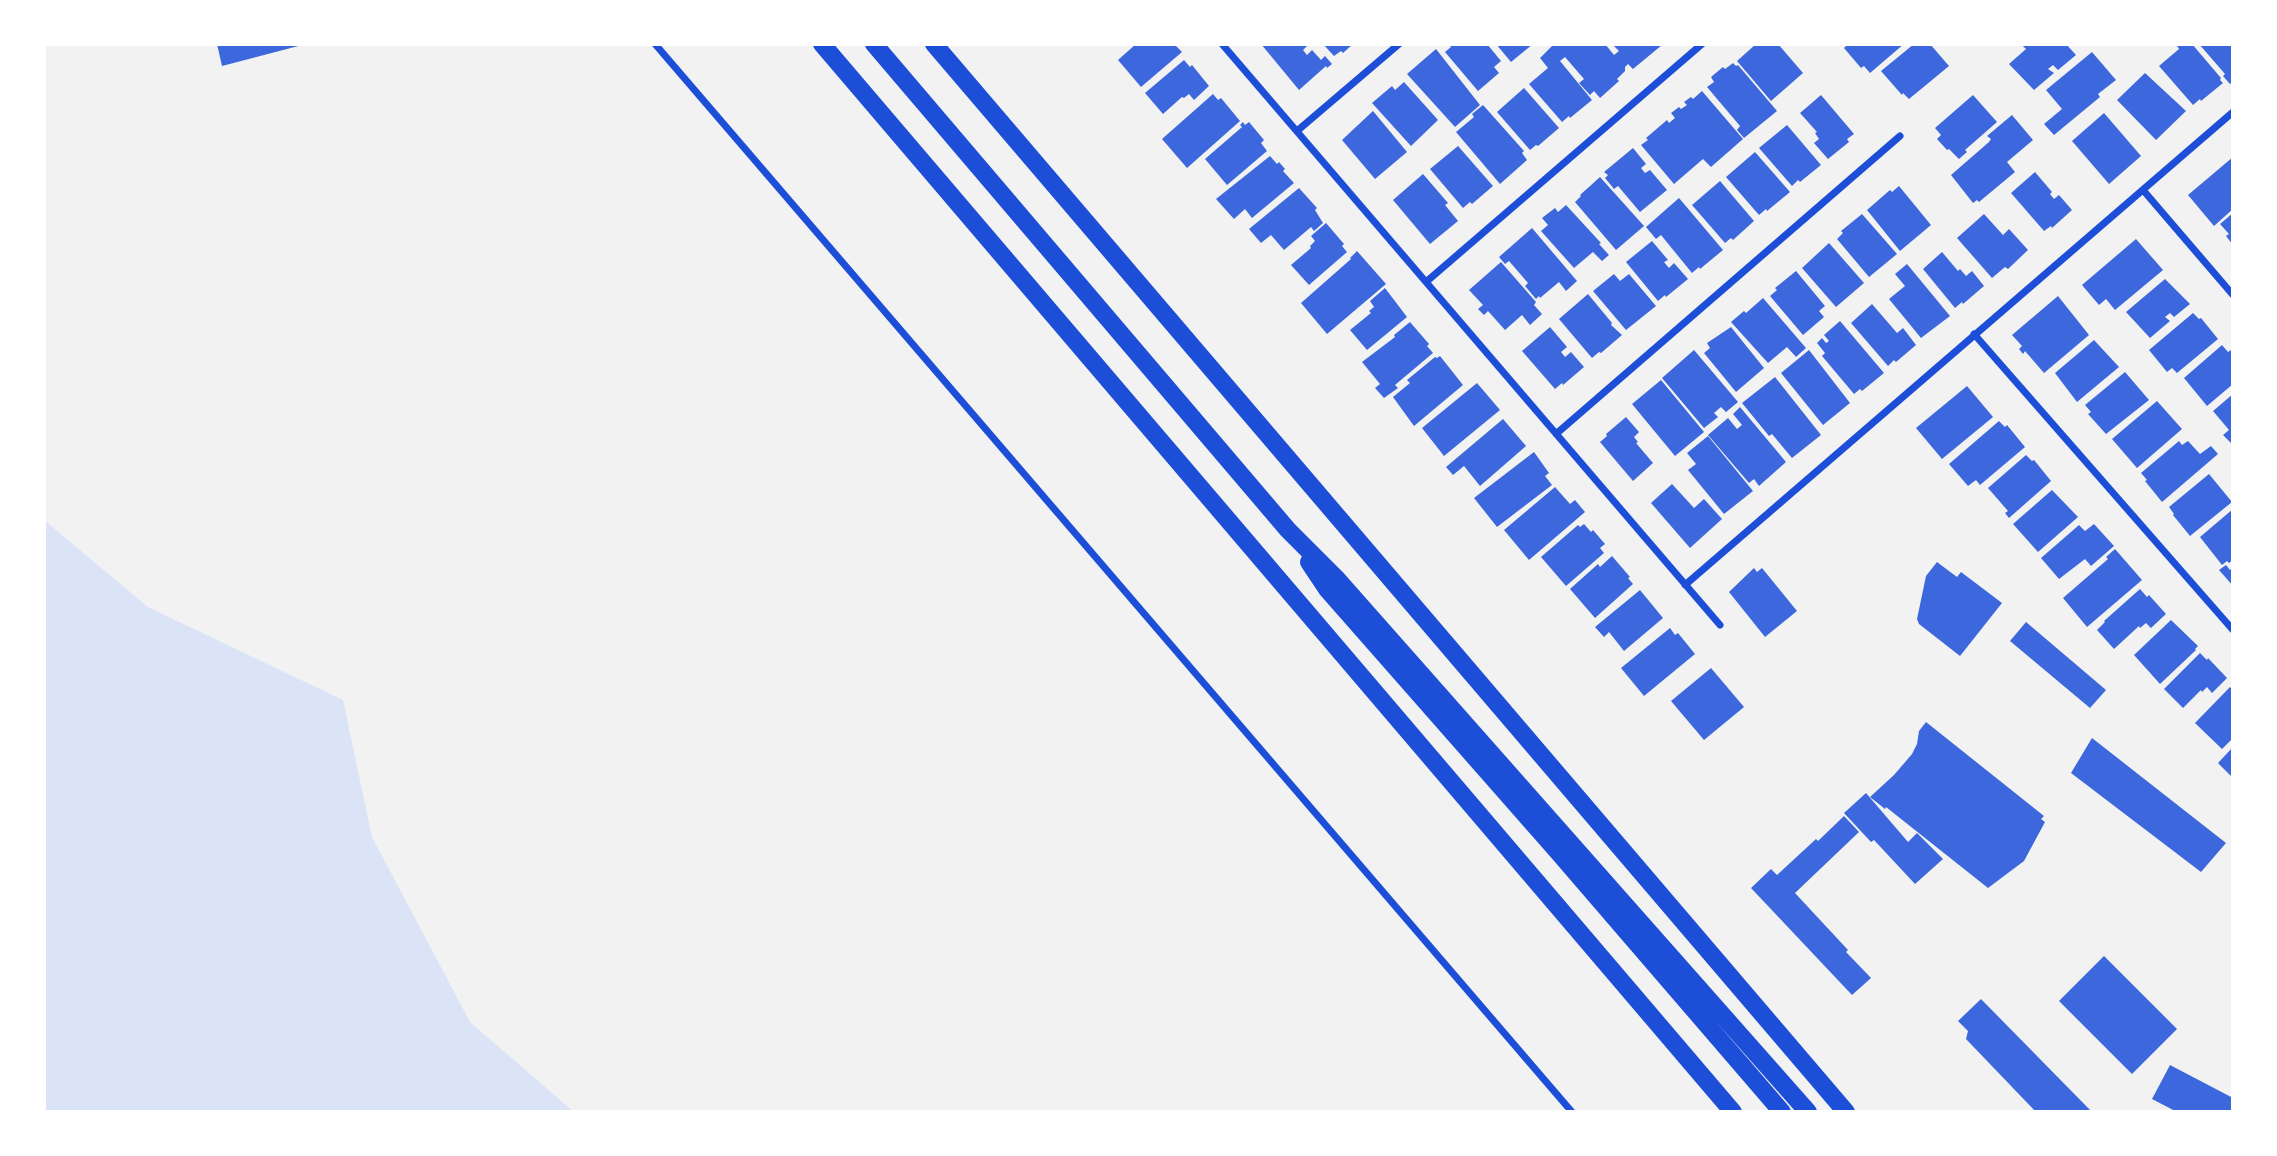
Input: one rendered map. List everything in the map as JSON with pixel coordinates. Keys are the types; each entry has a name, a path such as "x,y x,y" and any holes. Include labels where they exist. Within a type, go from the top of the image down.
{"highway":[{"path":"822,44 1733,1112"},
{"path":"873,44 1288,530 1336,578 1808,1112"},
{"path":"934,44 1846,1112"},
{"path":"1288,530 1327,589 1782,1112"}],"street":[{"path":"655,44 1572,1112"},
{"path":"1222,44 1720,625"},
{"path":"1297,131 1399,44"},
{"path":"1426,282 1702,44"},
{"path":"1685,585 2233,112"},
{"path":"1556,434 1900,136"},
{"path":"2143,190 2233,295"},
{"path":"1974,334 2233,630"}],"shaded area":[{"path":"44,520 148,607 343,700 372,837 470,1022 574,1112 44,1112"}],"building":[{"path":"217,44 306,44 222,66"},
{"path":"1136,44 1174,44 1182,52 1141,87 1118,60"},
{"path":"1261,44 1309,44 1303,50 1307,55 1312,50 1321,60 1325,56 1332,64 1327,68 1326,66 1299,90"},
{"path":"1323,44 1353,44 1343,53 1341,51 1334,56"},
{"path":"1449,44 1487,44 1501,61 1494,67 1499,73 1478,91 1445,52 1451,47"},
{"path":"1496,44 1533,44 1511,62"},
{"path":"1554,44 1605,44 1614,55 1619,51 1612,44 1662,45 1633,69 1628,64 1617,79 1619,81 1600,98 1594,91 1590,95 1579,83 1584,79 1565,57 1560,61 1592,100 1562,122 1529,84 1548,68 1540,58"},
{"path":"1756,44 1778,44 1803,73 1771,101 1737,61"},
{"path":"1848,44 1904,44 1870,73 1864,66 1861,68 1844,48"},
{"path":"1914,44 1930,44 1949,66 1909,99 1903,93 1902,95 1881,71"},
{"path":"2021,44 2066,44 2076,55 2058,70 2053,65 2048,69 2054,73 2034,90 2009,64 2026,49"},
{"path":"2176,44 2192,44 2223,83 2193,105 2159,66 2179,49"},
{"path":"2199,44 2233,44 2233,81 2230,84 2223,76 2225,74"},
{"path":"1436,49 1480,105 1455,127 1407,74"},
{"path":"2092,52 2116,80 2054,135 2044,124 2062,109 2046,90"},
{"path":"1184,60 1190,67 1192,65 1209,86 1194,100 1189,94 1182,97 1163,114 1145,93"},
{"path":"1733,63 1738,65 1777,111 1744,138 1737,130 1740,126 1707,87 1714,82 1711,77"},
{"path":"2145,73 2186,111 2156,140 2117,100"},
{"path":"1404,82 1438,120 1411,146 1372,103 1392,86 1395,90"},
{"path":"1524,88 1559,128 1530,150 1497,112"},
{"path":"1702,91 1743,139 1711,167 1703,159 1674,184 1641,145 1667,120 1669,123 1675,118 1671,113 1687,105 1684,102 1691,97 1693,99"},
{"path":"1213,94 1218,100 1221,98 1240,121 1187,168 1162,139"},
{"path":"1821,95 1854,134 1847,139 1849,142 1828,159 1814,143 1819,139 1815,133 1817,132 1800,113"},
{"path":"1973,95 1997,122 1965,150 1967,152 1959,159 1937,139 1941,135 1935,128"},
{"path":"1483,105 1524,151 1522,153 1527,160 1500,184 1456,132 1474,117 1472,114"},
{"path":"1373,111 1407,152 1375,179 1342,140"},
{"path":"2104,113 2141,156 2109,184 2072,141"},
{"path":"2012,115 2033,140 2007,162 2015,172 1979,202 1977,200 1973,203 1951,175 1989,142 1991,139 1987,136"},
{"path":"1243,122 1245,125 1249,122 1264,140 1261,143 1267,151 1227,185 1205,159 1242,127 1240,125"},
{"path":"1787,125 1821,165 1792,186 1759,148"},
{"path":"1458,146 1493,186 1463,208 1430,169"},
{"path":"1633,148 1646,164 1641,168 1645,173 1650,170 1667,190 1640,212 1618,186 1614,189 1605,178 1608,175 1604,172"},
{"path":"1755,152 1790,192 1759,215 1726,177"},
{"path":"1270,156 1277,164 1279,162 1294,183 1252,218 1245,209 1234,219 1216,199"},
{"path":"2233,157 2233,209 2214,226 2188,195"},
{"path":"2035,172 2052,192 2050,194 2054,199 2059,195 2072,210 2052,228 2051,226 2044,231 2011,193"},
{"path":"1423,174 1448,203 1445,205 1458,221 1430,244 1393,200"},
{"path":"1600,177 1644,226 1616,250 1575,202"},
{"path":"1720,181 1754,221 1733,240 1731,238 1725,243 1692,205"},
{"path":"1899,186 1931,225 1900,251 1867,210 1890,190 1892,192"},
{"path":"1299,188 1317,208 1315,210 1323,223 1314,231 1311,227 1284,250 1271,235 1261,243 1249,229"},
{"path":"1679,198 1723,250 1692,273 1661,235 1656,239 1646,227"},
{"path":"1566,205 1609,255 1602,261 1593,252 1574,268 1541,231 1548,225 1542,218 1555,208 1558,212"},
{"path":"2233,213 2233,245 2226,236 2229,234 2220,224"},
{"path":"1862,214 1897,254 1869,277 1837,239 1843,233 1841,231"},
{"path":"1984,214 2003,235 2009,229 2028,250 2008,269 2005,267 1992,278 1957,238"},
{"path":"1326,223 1344,244 1342,246 1347,252 1309,285 1291,265 1311,248 1315,241 1311,236"},
{"path":"1532,228 1577,281 1566,291 1559,282 1536,299 1525,286 1528,283 1509,261 1505,264 1499,257"},
{"path":"2136,239 2163,270 2115,310 2106,299 2099,305 2082,285"},
{"path":"1652,241 1668,260 1664,262 1669,268 1674,263 1688,279 1658,301 1626,262"},
{"path":"1829,243 1864,283 1836,307 1802,268"},
{"path":"1357,251 1386,284 1327,334 1301,303"},
{"path":"1942,252 1958,271 1960,269 1966,276 1972,271 1984,286 1955,308 1923,269"},
{"path":"1501,262 1536,302 1534,305 1542,314 1530,325 1522,315 1505,330 1488,311 1484,315 1478,309 1483,305 1469,290"},
{"path":"1907,264 1950,316 1921,338 1889,299 1905,286 1895,274"},
{"path":"1796,271 1825,306 1819,311 1824,317 1803,335 1770,296 1777,290 1775,288"},
{"path":"1614,274 1620,281 1629,274 1656,306 1626,330 1593,291"},
{"path":"2165,279 2190,304 2174,317 2170,313 2165,317 2170,321 2150,338 2126,312"},
{"path":"1385,288 1407,317 1367,350 1350,330 1371,313 1369,311 1374,307 1370,301"},
{"path":"1588,294 1622,335 1592,358 1559,319"},
{"path":"2058,296 2089,335 2044,373 2025,351 2023,354 2019,349 2022,346 2012,335"},
{"path":"1763,298 1806,348 1796,357 1787,347 1768,363 1731,322"},
{"path":"1872,304 1897,333 1903,328 1916,345 1888,366 1851,323"},
{"path":"2193,313 2201,318 2218,339 2177,373 2172,368 2167,372 2149,350"},
{"path":"1840,321 1884,373 1862,391 1860,389 1854,394 1822,356 1825,353 1817,343 1822,338 1826,343 1829,341 1824,335"},
{"path":"1410,322 1429,344 1427,346 1433,353 1395,385 1398,388 1384,398 1375,388 1380,384 1362,362"},
{"path":"1550,327 1567,347 1561,352 1565,357 1571,352 1584,367 1555,389 1522,351"},
{"path":"1731,327 1764,368 1736,392 1704,353 1710,348 1707,343"},
{"path":"2094,340 2119,367 2077,402 2055,373"},
{"path":"2222,345 2228,352 2231,350 2233,353 2233,384 2207,406 2184,378"},
{"path":"1694,350 1738,402 1726,412 1721,407 1714,413 1718,417 1704,428 1662,378"},
{"path":"1809,350 1850,403 1823,425 1781,373"},
{"path":"1440,356 1463,385 1414,426 1393,397 1410,383 1407,380 1435,357"},
{"path":"2125,372 2149,400 2106,434 2088,414 2091,412 2085,405"},
{"path":"1775,377 1821,435 1792,458 1772,434 1769,436 1742,403"},
{"path":"1661,380 1704,432 1675,456 1632,404"},
{"path":"1477,383 1500,410 1444,456 1422,428"},
{"path":"1967,386 1993,417 1942,459 1916,428"},
{"path":"2233,394 2231,443 2223,435 2229,430 2213,411"},
{"path":"2157,401 2182,429 2137,468 2112,439"},
{"path":"1740,407 1786,462 1759,486 1754,479 1749,483 1708,435 1728,418 1737,429 1742,425 1733,414"},
{"path":"1626,417 1639,432 1634,437 1638,442 1636,443 1653,463 1633,481 1600,442"},
{"path":"1503,419 1526,446 1480,486 1464,466 1453,475 1446,467"},
{"path":"1999,421 2005,427 2007,425 2025,447 1980,485 1976,480 1968,486 1949,464"},
{"path":"1708,436 1753,491 1724,514 1688,470 1696,464 1687,453"},
{"path":"2179,441 2182,445 2188,441 2200,454 2211,446 2218,454 2162,502 2141,473"},
{"path":"1534,452 1549,473 1545,476 1552,485 1497,527 1474,498"},
{"path":"2026,455 2034,460 2051,481 2009,518 2005,513 2008,511 1988,488"},
{"path":"2209,474 2232,502 2190,536 2169,507"},
{"path":"1672,484 1694,508 1704,499 1722,519 1690,548 1651,503"},
{"path":"1555,487 1570,504 1575,500 1585,512 1529,560 1504,530"},
{"path":"2052,490 2078,517 2038,552 2013,524"},
{"path":"2233,509 2233,560 2222,565 2200,537"},
{"path":"1584,524 1605,544 1600,548 1604,553 1566,586 1541,557 1578,525 1580,527"},
{"path":"2094,524 2114,546 2091,566 2085,559 2059,579 2041,558 2079,525 2085,531"},
{"path":"2115,549 2142,580 2087,627 2063,598 2108,559 2106,557"},
{"path":"1612,556 1633,584 1595,618 1570,589 1598,564 1600,567"},
{"path":"1937,562 1957,577 1961,572 2002,603 1960,656 1919,624 1917,619 1926,576"},
{"path":"2226,565 2230,570 2233,567 2233,586 2219,570"},
{"path":"1754,568 1757,572 1762,568 1797,611 1765,637 1729,592"},
{"path":"2140,589 2166,614 2151,628 2146,623 2140,628 2139,626 2114,649 2097,630"},
{"path":"1640,590 1663,618 1624,651 1609,632 1604,637 1595,627"},
{"path":"2171,620 2198,646 2160,684 2134,655"},
{"path":"2026,622 2106,690 2090,708 2010,641"},
{"path":"1670,628 1675,635 1678,633 1695,654 1644,696 1621,668"},
{"path":"2200,653 2227,678 2212,693 2207,687 2202,692 2201,690 2183,708 2164,689"},
{"path":"1711,668 1744,707 1704,740 1671,701"},
{"path":"2230,687 2233,690 2233,738 2222,749 2195,723"},
{"path":"1926,722 2044,816 2041,819 2045,822 2024,861 1988,888 1870,797 1912,754 1919,731"},
{"path":"2092,738 2226,843 2201,872 2071,773"},
{"path":"2233,747 2233,778 2218,763"},
{"path":"1866,793 1908,842 1917,833 1943,859 1915,884 1874,840 1871,842 1844,813"},
{"path":"1844,816 1859,832 1795,893 1871,978 1852,995 1751,888 1771,869 1777,875"},
{"path":"2104,956 2177,1029 2132,1074 2059,1001"},
{"path":"1981,999 2092,1112 2036,1112 1966,1039 1968,1031 1958,1021"},
{"path":"2170,1065 2233,1098 2233,1112 2177,1112 2152,1099"}]}
